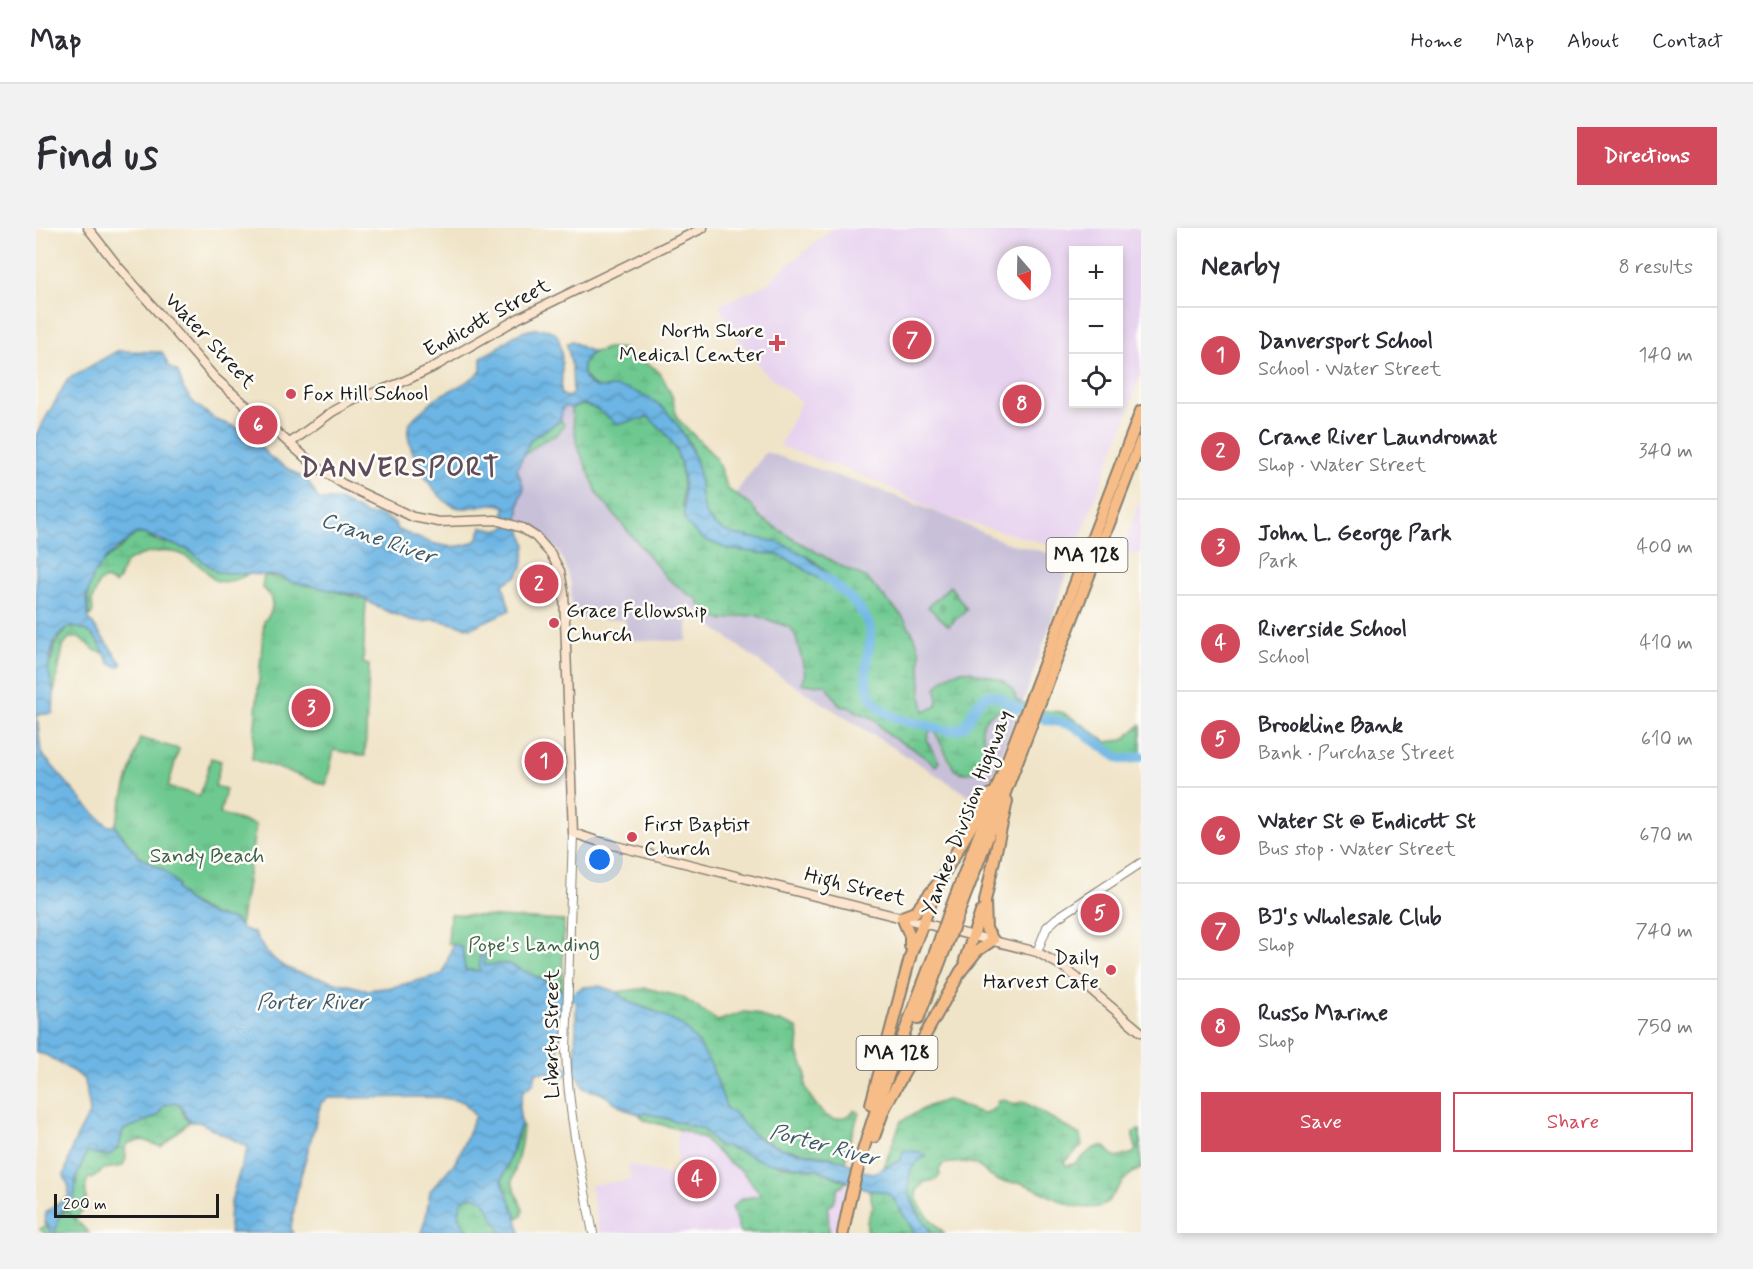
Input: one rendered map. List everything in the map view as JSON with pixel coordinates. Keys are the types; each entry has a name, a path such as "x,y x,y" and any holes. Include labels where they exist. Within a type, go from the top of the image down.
{"highway":[{"name":"Yankee Division Highway","path":"1037,700 1141,411"},
{"name":"Yankee Division Highway","path":"863,1160 885,1107 953,915 1010,767 1141,441"},
{"path":"885,1107 961,972 977,951 993,940 986,929 985,901 988,826 997,801"},
{"path":"910,954 910,936 902,917 915,912 988,826"},
{"path":"865,1143 871,1106 910,954 939,882"},
{"path":"961,972 985,901"},
{"name":"Yankee Division Highway","path":"843,1233 863,1160 865,1143 941,948"},
{"name":"Yankee Division Highway","path":"850,1233 855,1192"}],"main road":[{"name":"Water Street","path":"88,228 116,264 215,378 314,465 333,478 404,514 439,522 482,519 503,521 527,530 551,554 558,565 563,585 573,833"},
{"name":"Endicott Street","path":"290,443 341,407 432,368 505,326 703,228"},
{"name":"High Street","path":"573,833 597,841 1038,952 1065,968 1141,1032"}],"street":[{"name":"Liberty Street","path":"573,833 567,1080 570,1110 593,1233"},
{"path":"1038,952 1047,927 1057,918 1141,863"}],"shaded area":[{"path":"830,228 1141,228 1141,374 1075,551 948,517 870,478 780,446 801,402 763,371 727,322 720,304 768,284 831,230"},
{"path":"571,407 577,444 593,487 664,575 683,590 763,595 863,708 930,761 927,738 929,732 934,729 950,764 973,773 981,768 987,750 982,730 983,724 992,714 1010,707 989,676 970,671 948,677 936,688 938,701 936,707 924,711 921,695 920,653 915,637 895,607 884,599 865,577 799,542 721,513 766,452 880,490 1004,542 1072,559 1028,690 981,803 770,670 708,623 688,602 687,641 626,640 625,620 571,619 571,584 564,561 557,550 535,528 518,519 520,498 524,488 517,469 524,451 561,420 562,408"},
{"path":"1141,498 1141,553 1120,556"},
{"path":"677,1124 835,1177 848,1186 839,1233 600,1233 590,1185 631,1180 628,1165 678,1177"}],"green space":[{"path":"607,348 625,349 631,357 655,368 672,396 677,418 716,458 728,489 752,506 759,517 795,540 865,577 903,617 915,637 920,653 921,695 924,711 936,707 938,701 936,688 943,681 956,672 970,671 1000,679 1009,685 1016,700 1040,710 1062,712 1106,742 1123,740 1141,724 1141,759 1127,761 1115,759 1074,729 1063,724 1049,723 1010,707 992,714 983,724 982,732 987,752 981,768 971,772 959,772 954,769 934,730 929,732 927,741 939,762 936,766 912,748 889,736 873,718 852,708 840,706 827,686 801,683 805,674 802,660 795,634 789,627 755,615 723,621 700,605 697,598 689,595 666,577 598,495 577,444 571,408 577,406 584,405 598,409 623,423 648,417 659,426 674,445 678,456 682,479 682,506 727,549 778,555 827,584 833,579 816,562 785,545 728,533 715,525 706,515 701,502 699,473 690,443 662,407 613,387 597,388 583,373 584,359 590,354"},
{"path":"561,420 564,425 559,433 524,455 533,438"},
{"path":"136,534 144,534 159,542 174,544 188,550 217,572 239,572 246,575 222,582 212,578 200,566 180,554 166,551 146,554 125,563 115,584 106,579 99,582 92,601 93,612 89,617 88,593 95,572 107,558"},
{"path":"264,575 366,600 363,663 369,665 365,756 334,750 326,785 252,759 264,621 272,608 271,599 262,587"},
{"path":"950,586 967,609 949,626 928,607"},
{"path":"67,628 87,630 105,651 104,653 96,651 80,638 69,638 63,647 54,693 49,675 49,664 53,659 55,643"},
{"name":"Sandy Beach","path":"140,738 179,749 168,787 200,796 211,758 221,761 215,786 226,789 220,814 256,825 240,926 235,920 212,915 185,899 163,870 138,856 115,826"},
{"name":"Pope's Landing","path":"450,914 564,921 562,993 558,987 509,964 484,965 485,949 481,948 480,971 465,970 462,947 448,943"},
{"path":"646,988 682,997 718,1021 744,1012 755,1013 797,1028 798,1052 806,1072 805,1086 814,1102 826,1115 834,1119 845,1117 855,1110 859,1113 846,1162 780,1148 753,1134 735,1114 727,1109 707,1059 699,1044 683,1026 656,1012 631,1003 617,992"},
{"path":"946,1100 981,1113 994,1109 998,1101 1004,1100 1015,1105 1021,1102 1026,1103 1080,1135 1082,1146 1064,1162 1067,1166 1076,1163 1092,1149 1101,1146 1116,1158 1134,1153 1136,1148 1133,1132 1140,1130 1141,1169 1127,1177 1103,1205 1088,1208 1060,1201 1024,1184 997,1180 971,1163 943,1164 939,1170 940,1175 935,1180 924,1182 916,1192 923,1210 944,1233 932,1233 914,1204 907,1183 914,1163 925,1156 904,1153 900,1161 884,1167 901,1121"},
{"path":"175,1102 180,1104 189,1122 161,1147 143,1140 129,1143 125,1148 126,1157 123,1166 104,1169 92,1179 89,1177 85,1206 74,1220 56,1233 60,1213 74,1202 76,1178 87,1152 108,1156 119,1147 123,1130 158,1116 163,1106"},
{"path":"646,1113 704,1129 716,1142 735,1150 782,1166 817,1169 847,1182 838,1188 833,1204 828,1207 829,1233 740,1233 732,1207 741,1199 761,1195 742,1171 730,1164 705,1140 686,1131 644,1120 639,1114"},
{"path":"521,1124 523,1126 522,1141 512,1182 523,1210 522,1216 517,1218 502,1180"},
{"path":"869,1190 886,1192 893,1198 915,1233 867,1233 867,1221 873,1206"},
{"path":"479,1196 486,1202 502,1233 468,1233 468,1229 459,1216 462,1199"},
{"path":"67,1211 89,1233 44,1233 40,1229"}],"water":[{"path":"535,329 551,330 558,338 562,360 562,395 568,397 573,393 572,368 567,344 572,341 594,352 585,360 582,370 589,384 597,388 626,389 653,400 663,408 680,429 693,453 705,513 715,525 734,534 788,546 821,568 836,583 827,584 778,555 727,549 701,538 687,524 684,516 684,483 675,447 666,434 648,417 615,423 599,410 583,404 571,408 565,406 562,409 561,420 531,439 517,469 524,488 520,498 518,519 526,545 522,567 517,576 503,584 510,610 471,628 433,619 425,622 410,620 379,608 360,596 291,582 280,576 217,572 188,550 145,534 136,534 106,558 93,576 86,598 89,619 122,664 119,667 110,664 95,637 83,629 67,628 54,641 48,669 54,693 53,713 37,715 41,753 87,806 108,826 115,826 138,856 163,870 178,884 177,889 185,899 212,915 235,920 241,928 254,933 265,951 280,964 296,972 368,990 393,987 443,974 453,944 462,947 465,970 479,971 481,948 485,948 484,965 509,964 558,987 563,996 557,1060 568,1068 576,1065 577,991 583,987 599,986 617,992 631,1003 656,1012 683,1026 699,1044 712,1067 727,1109 736,1115 750,1132 764,1142 788,1150 842,1160 863,1171 873,1173 900,1161 904,1150 919,1152 926,1156 916,1162 912,1168 909,1186 912,1201 932,1233 915,1233 893,1198 886,1192 869,1190 817,1169 764,1162 726,1146 718,1146 703,1129 628,1110 602,1094 584,1088 577,1075 564,1075 555,1080 548,1072 536,1072 534,1083 523,1091 519,1108 521,1124 502,1180 517,1218 520,1233 502,1233 484,1201 473,1196 462,1199 458,1216 468,1233 421,1233 430,1191 457,1160 475,1116 464,1102 439,1097 328,1098 321,1103 298,1186 291,1228 293,1233 230,1233 231,1201 248,1147 199,1122 189,1122 180,1104 175,1102 163,1106 158,1116 123,1130 119,1147 108,1156 87,1152 76,1178 74,1202 60,1213 55,1233 52,1233 45,1223 46,1212 68,1197 69,1187 64,1176 73,1145 90,1112 85,1081 46,1055 36,1053 36,435 68,379 117,351 162,352 169,367 178,372 184,390 193,402 216,420 244,430 272,459 308,481 319,500 339,500 367,515 379,514 395,523 397,529 437,544 467,545 477,540 482,527 498,530 507,527 508,519 503,514 506,507 493,504 459,508 444,500 434,490 415,459 409,441 409,425 440,395 458,387 481,371 481,357 516,335"}],"waterway":[{"name":"Crane River","path":"823,576 861,610 869,625 870,639 866,675 868,687 872,698 886,713 908,722 956,730 965,725 974,708 989,695 999,697 1011,705 1045,719 1073,725 1120,759 1141,756"},
{"name":"Porter River","path":"549,996 590,997"}],"place":[{"name":"BJ's Wholesale Club","path":"912,340"},
{"name":"North Shore Medical Center","path":"777,343"},
{"name":"Fox Hill School","path":"291,394"},
{"name":"Russo Marine","path":"1022,404"},
{"name":"Water St @ Endicott St","path":"258,425"},
{"name":"Crane River Laundromat","path":"539,584"},
{"name":"Grace Fellowship Church","path":"554,623"},
{"name":"John L. George Park","path":"311,708"},
{"name":"Danversport School","path":"544,761"},
{"name":"First Baptist Church","path":"632,837"},
{"name":"Brookline Bank","path":"1100,913"},
{"name":"Daily Harvest Cafe","path":"1111,970"},
{"name":"Riverside School","path":"697,1179"}],"district":[{"name":"DANVERSPORT","path":"400,468"}]}
